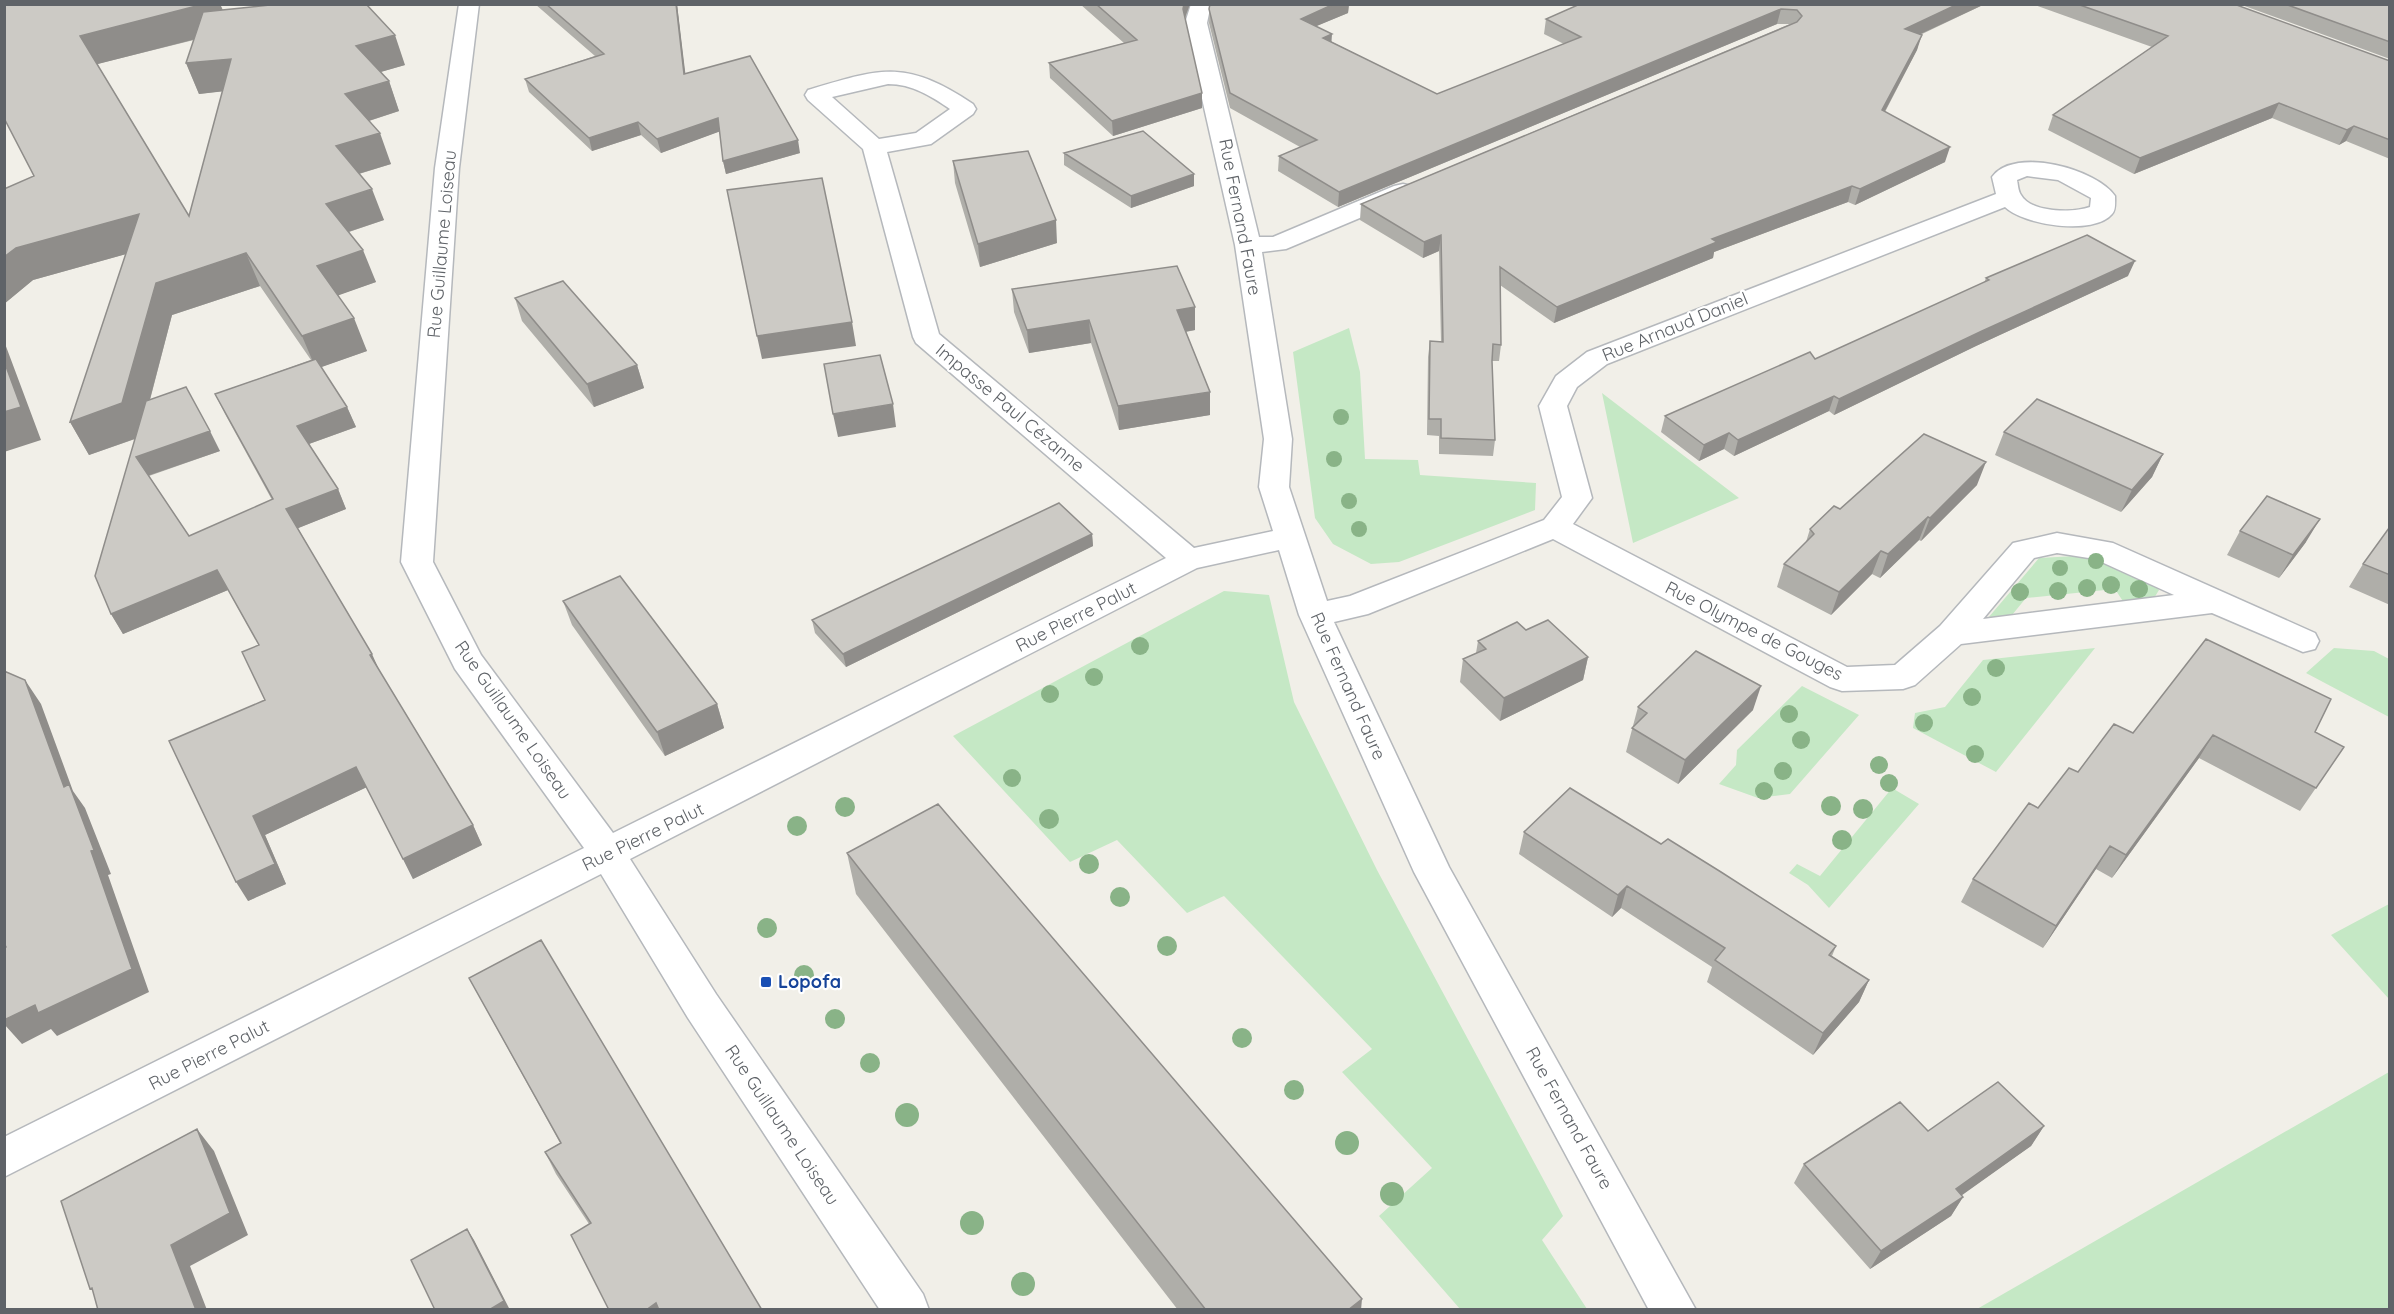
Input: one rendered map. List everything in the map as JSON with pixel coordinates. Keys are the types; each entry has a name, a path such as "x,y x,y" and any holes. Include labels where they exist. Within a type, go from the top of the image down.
{"street":[{"name":"Rue Guillaume Loiseau","path":"469,4 447,168 417,562 467,661 608,854 702,1006 907,1310"},
{"name":"Rue Fernand Faure","path":"1201,4 1196,23 1248,245 1278,439 1274,487 1288,538 1315,615 1433,872 1674,1310"},
{"path":"898,77 938,91 965,108 923,139 874,147 816,95 862,82 898,77"},
{"name":"Impasse Paul Cézanne","path":"874,147 885,194 906,257 926,337 1050,440 1188,560"},
{"path":"1248,245 1277,244 1420,183"},
{"name":"Rue Arnaud Daniel","path":"1555,527 1577,498 1553,406 1566,382 1597,358 2009,197"},
{"path":"1315,615 1357,606 1555,527"},
{"name":"Rue Olympe de Gouges","path":"1555,527 1842,679 1903,677 1952,634 2024,550 2057,543 2102,550 2303,641"},
{"name":"Rue Pierre Palut","path":"4,1158 1188,560 1288,538"},
{"path":"1952,634 2217,601"}],"green space":[{"path":"1349,328 1360,372 1365,459 1418,460 1420,475 1536,483 1535,510 1399,562 1371,564 1333,544 1315,518 1293,352"},
{"path":"1602,393 1739,498 1633,543"},
{"path":"2094,555 2151,581 2159,590 2151,603 2126,606 2115,589 2026,598 2012,615 1988,618 2039,558"},
{"path":"1224,591 1269,595 1294,702 1377,870 1563,1216 1542,1240 1587,1309 1460,1309 1379,1216 1432,1168 1342,1072 1372,1049 1224,896 1187,913 1117,840 1070,862 953,736"},
{"path":"2095,648 1996,772 1913,728 1915,713 1945,707 1983,660"},
{"path":"2334,648 2374,651 2389,659 2389,717 2306,673"},
{"path":"1802,686 1859,715 1790,794 1758,798 1719,784 1736,765 1737,750"},
{"path":"1892,788 1919,804 1829,908 1808,885 1789,873 1797,864 1820,876"},
{"path":"2389,904 2389,999 2331,935"},
{"path":"2389,1072 2389,1309 1977,1309"}],"building":[{"path":"4,4 204,4 80,36 189,216 231,59 186,63 203,12 279,4 366,4 395,35 356,46 389,81 345,94 380,133 336,146 372,189 326,204 363,250 317,266 354,318 302,336 246,253 156,283 122,403 70,422 139,214 16,248 4,257 4,189 34,176 4,118"},
{"path":"546,4 676,4 684,74 750,56 798,140 723,161 718,118 657,139 638,122 589,138 525,79 604,54"},
{"path":"1096,4 1184,4 1183,9 1202,93 1112,121 1049,63 1137,40"},
{"path":"1210,4 1334,4 1301,19 1332,34 1323,38 1437,94 1581,37 1546,19 1580,4 1958,4 1905,29 1922,35 1882,110 1950,147 1860,189 1852,186 1712,239 1717,242 1557,307 1500,267 1501,345 1493,344 1492,361 1495,440 1441,438 1441,419 1429,419 1430,341 1443,342 1441,235 1424,242 1361,204 1797,22 1802,16 1797,10 1781,9 1339,192 1279,156 1317,140 1230,93 1209,9"},
{"path":"2077,4 2234,4 2390,61 2390,140 2354,126 2347,130 2279,103 2140,158 2053,115 2168,36"},
{"path":"2285,4 2390,4 2390,42"},
{"path":"1143,131 1194,174 1131,196 1064,153"},
{"path":"1028,151 1056,220 978,244 953,161"},
{"path":"822,178 852,322 757,336 727,190"},
{"path":"2087,235 2135,261 1839,399 1834,396 1738,440 1729,433 1704,445 1665,416 1810,352 1815,359 1989,280 1986,278"},
{"path":"1177,266 1195,307 1177,310 1210,392 1118,406 1089,320 1027,330 1012,289"},
{"path":"563,281 637,365 587,384 515,298"},
{"path":"880,355 893,404 833,414 824,364"},
{"path":"316,359 347,407 297,426 338,489 286,509 372,654 370,655 473,825 403,859 356,767 253,816 275,864 236,882 169,741 265,700 242,652 259,645 217,570 111,614 95,576 146,401 186,387 210,431 136,457 189,536 273,499 215,394"},
{"path":"4,361 21,407 4,412"},
{"path":"2037,399 2163,454 2132,490 2004,432"},
{"path":"1924,434 1986,462 1930,518 1928,517 1888,554 1881,551 1839,592 1784,564 1814,534 1810,529 1834,506 1840,509"},
{"path":"2267,496 2320,519 2293,555 2240,531"},
{"path":"1059,503 1092,534 843,654 812,620"},
{"path":"2390,528 2390,575 2363,564"},
{"path":"620,576 717,704 657,732 563,601"},
{"path":"1548,620 1588,657 1504,698 1463,659 1486,649 1478,641 1517,622 1526,630"},
{"path":"2206,639 2331,699 2315,732 2344,747 2316,788 2213,735 2126,855 2110,846 2056,926 1973,879 2029,803 2038,808 2069,768 2078,772 2114,724 2133,733"},
{"path":"1696,651 1761,686 1685,760 1632,728 1647,713 1638,707"},
{"path":"4,671 25,680 64,787 69,784 94,850 91,851 132,969 38,1013 35,1005 4,1020 4,948 6,947 4,943"},
{"path":"1570,788 1661,844 1668,839 1721,872 1836,946 1829,955 1869,980 1823,1033 1715,960 1725,948 1627,886 1618,895 1524,832"},
{"path":"938,804 1362,1299 1348,1310 1206,1310 847,853"},
{"path":"541,940 762,1310 659,1310 656,1303 646,1310 609,1310 571,1235 591,1223 545,1152 561,1143 469,978"},
{"path":"1998,1082 2044,1126 1956,1189 1963,1197 1881,1251 1804,1164 1900,1102 1928,1131"},
{"path":"197,1129 230,1213 171,1245 196,1310 98,1310 61,1201"},
{"path":"467,1229 504,1301 489,1310 435,1310 411,1260"}],"place":[{"name":"Lopofa","path":"766,982"}]}
